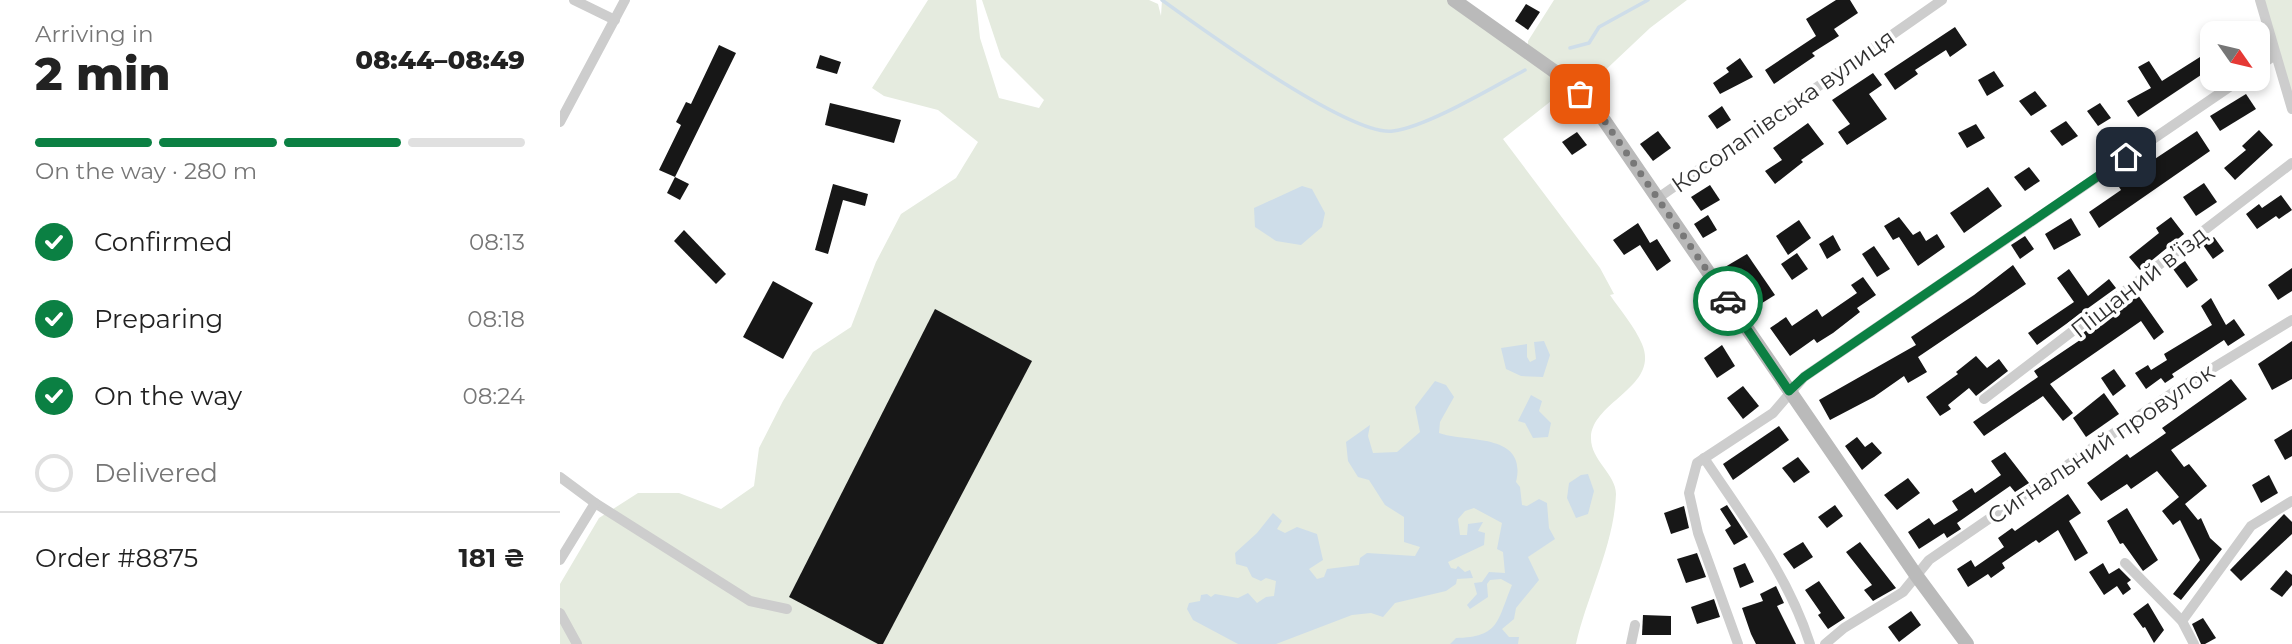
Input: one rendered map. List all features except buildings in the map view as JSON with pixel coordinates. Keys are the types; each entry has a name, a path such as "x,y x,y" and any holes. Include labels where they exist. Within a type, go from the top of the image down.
{"main road":[{"path":"1454,0 1561,76 1595,107 1916,575 1967,644"}],"street":[{"path":"574,0 615,20"},
{"path":"560,122 625,0"},
{"name":"Косолапівська вулиця","path":"1658,198 1942,0"},
{"path":"2260,0 2292,109"},
{"path":"2270,59 2275,55"},
{"path":"1738,644 1698,534 1689,493 1691,476 1698,463 1773,413 1789,391 1804,377 2223,91"},
{"name":"Піщаний в’їзд","path":"1984,399 2292,163"},
{"name":"Сигнальний провулок","path":"1825,644 1844,628 1903,592 1929,560 2175,391 2292,320"},
{"path":"1704,458 1778,569 1810,644"},
{"path":"560,477 750,601 788,609"},
{"path":"2182,621 2251,526 2292,501"},
{"path":"560,560 596,503"},
{"path":"2124,563 2182,621 2194,644"},
{"path":"560,613 577,644"},
{"path":"1630,644 1635,625"}],"shaded area":[{"path":"928,0 976,0 980,38 999,98 1039,108 1044,100 1001,57 982,0 1149,0 1158,4 1161,16 1162,0 1450,0 1528,48 1528,41 1554,0 1687,0 1650,28 1580,94 1570,86 1503,139 1600,268 1614,294 1610,295 1642,344 1645,359 1642,372 1602,413 1591,437 1594,453 1612,480 1616,494 1605,551 1576,644 560,644 560,584 599,518 638,493 679,493 721,509 754,486 759,448 783,401 813,352 851,327 876,262 901,214 956,178 978,142 938,110 884,96 872,88"},
{"path":"2259,0 2292,0 2292,109 2270,36 2270,21 2265,21"}],"water":[{"path":"1302,186 1312,189 1325,213 1322,227 1301,245 1276,241 1255,227 1254,208"},
{"path":"1544,341 1550,355 1543,377 1521,376 1506,369 1501,348 1527,344 1527,357 1530,362 1536,359 1534,342"},
{"path":"1435,381 1446,385 1454,397 1440,422 1439,433 1504,447 1513,455 1517,466 1516,482 1520,487 1522,505 1527,506 1539,499 1547,503 1549,528 1555,539 1528,557 1539,580 1516,608 1514,619 1502,629 1509,637 1519,637 1518,644 1450,644 1456,638 1481,634 1495,625 1512,585 1501,579 1490,580 1487,584 1488,597 1470,609 1467,605 1477,594 1474,583 1482,582 1489,572 1505,573 1503,552 1497,549 1502,523 1474,508 1465,511 1458,519 1460,535 1467,535 1468,524 1483,522 1478,531 1485,533 1484,545 1448,562 1451,568 1456,569 1458,566 1465,572 1470,570 1473,578 1457,579 1456,584 1446,591 1395,603 1383,617 1371,613 1352,615 1276,644 1238,644 1193,620 1187,609 1189,603 1200,601 1201,595 1207,594 1211,597 1215,594 1238,598 1248,593 1257,603 1266,597 1274,596 1276,581 1266,578 1261,581 1252,577 1247,567 1236,564 1235,553 1257,533 1273,513 1282,521 1277,529 1285,533 1297,527 1317,534 1323,560 1309,569 1317,579 1324,577 1327,569 1359,565 1360,558 1367,553 1415,556 1420,547 1404,542 1404,517 1385,505 1369,480 1358,477 1348,461 1346,442 1370,425 1368,436 1373,453 1397,452 1420,432 1415,407"},
{"path":"1531,395 1542,401 1539,411 1551,423 1548,437 1533,438 1525,423 1518,421"},
{"path":"1588,474 1594,491 1588,514 1576,518 1567,498 1569,483"}],"waterway":[{"path":"1162,0 1277,79 1345,117 1373,128 1393,131 1423,122 1525,70"},
{"path":"1570,48 1589,43 1599,27 1648,0"}],"way so far":[{"path":"1580,94 1595,107 1728,301"}],"route":[{"path":"1728,301 1789,391 1804,377 2126,157"}]}
